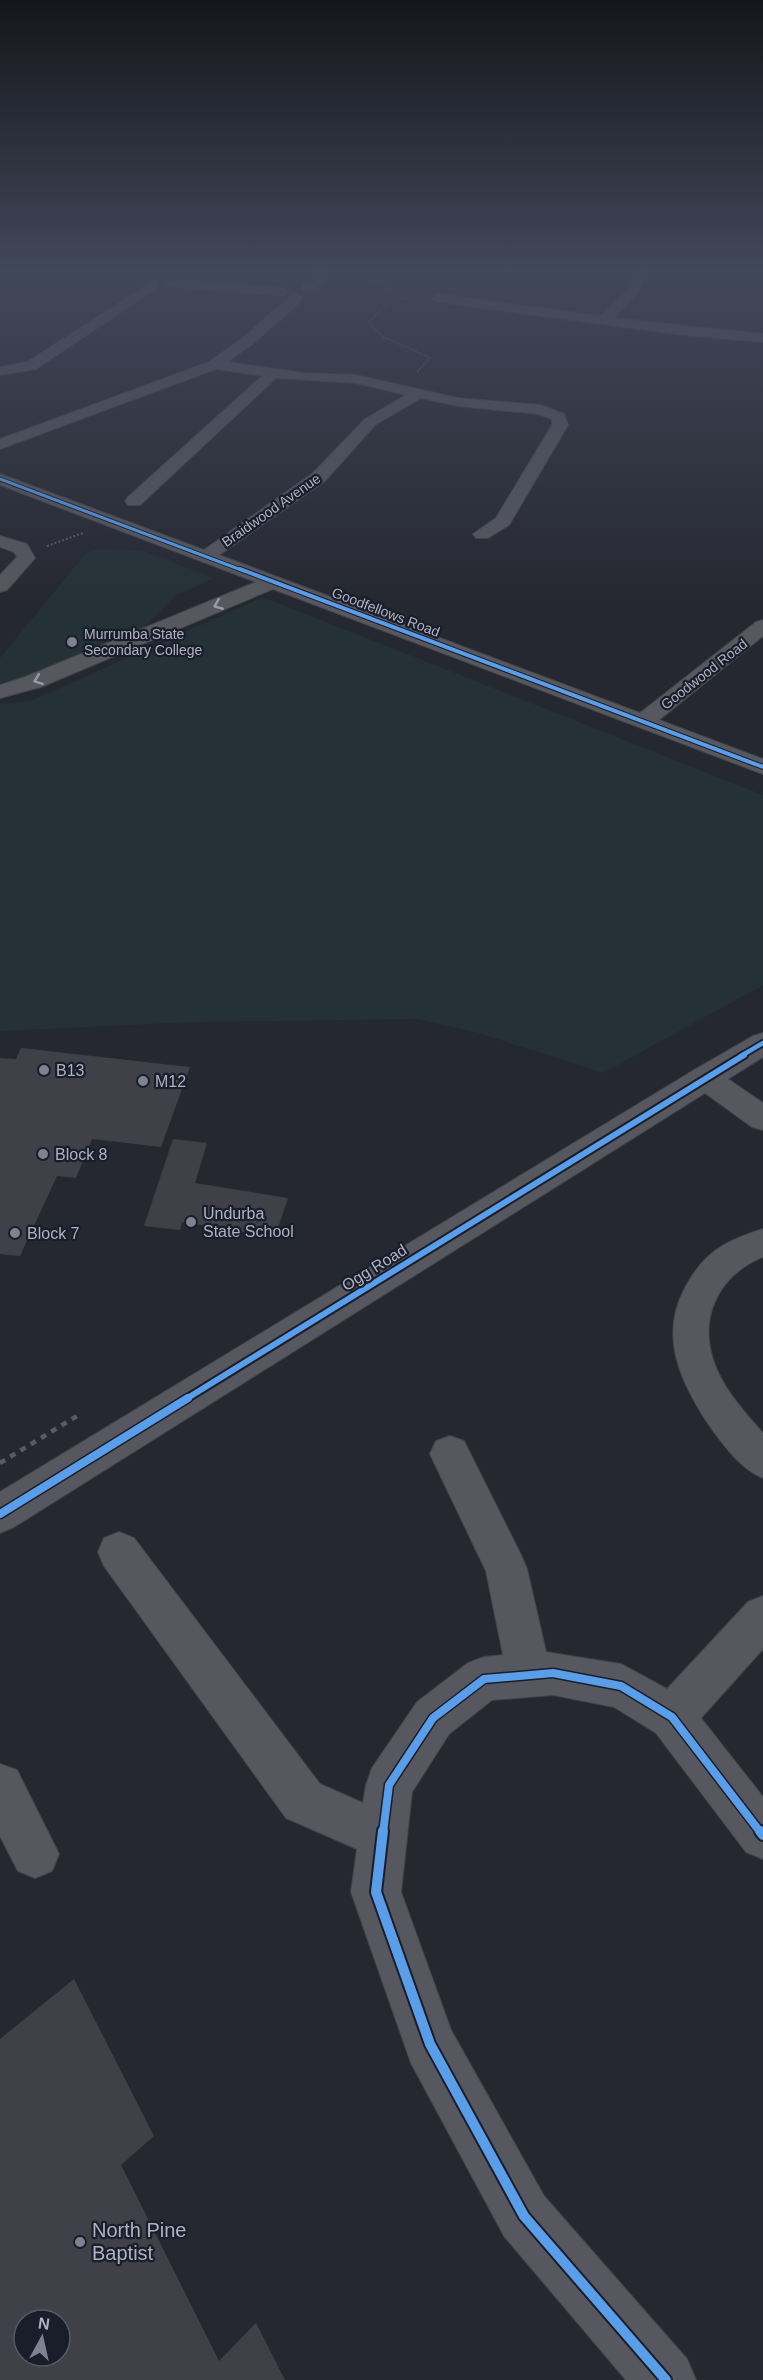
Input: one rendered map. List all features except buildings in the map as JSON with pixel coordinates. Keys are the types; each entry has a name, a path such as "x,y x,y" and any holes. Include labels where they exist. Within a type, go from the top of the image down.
{"street":[{"path":"0,444 183,378"},
{"path":"134,501 267,378"},
{"path":"343,378 466,403 541,411 559,417 561,421 504,521 482,534"},
{"name":"Braidwood Avenue","path":"205,556 320,477 370,422 418,394"},
{"name":"Goodfellows Road","path":"0,479 763,767"},
{"path":"0,499 25,489"},
{"path":"0,541 24,550 26,558 0,586"},
{"path":"0,692 33,682 272,582"},
{"name":"Goodwood Road","path":"644,722 763,626"},
{"name":"Ogg Road","path":"0,1514 763,1043"},
{"path":"705,1078 763,1119"},
{"path":"763,1243 733,1256 715,1269 693,1302 689,1319 693,1351 704,1384 728,1422 763,1460"},
{"path":"450,1454 506,1569 529,1676"},
{"path":"119,1552 303,1801 383,1836"},
{"path":"672,1718 763,1617"},
{"path":"666,2380 524,2216 429,2044 376,1892 389,1785 433,1718 484,1679 553,1673 621,1686 672,1718 763,1835"},
{"path":"0,1787 34,1854"}],"path":[{"path":"400,390 411,378"},
{"path":"0,1463 77,1416"}],"shaded area":[{"path":"99,549 141,550 214,578 175,596 140,631 26,680 0,685 0,658 86,553"},
{"name":"Undurba State School","path":"263,597 763,795 763,985 603,1073 479,1033 418,1019 195,1022 0,1031 0,704 31,701"}],"cycle path":[{"path":"0,479 763,767"},
{"path":"0,1514 763,1043"},
{"path":"666,2380 524,2216 430,2044 376,1892 389,1785 433,1718 484,1679 553,1673 621,1686 672,1717 763,1835"}],"place":[{"name":"Murrumba State Secondary College","path":"72,642"},
{"name":"B13","path":"44,1070"},
{"name":"M12","path":"143,1081"},
{"name":"Block 8","path":"43,1154"},
{"name":"Undurba State School","path":"191,1222"},
{"name":"Block 7","path":"15,1233"},
{"name":"North Pine Baptist","path":"80,2242"}]}
